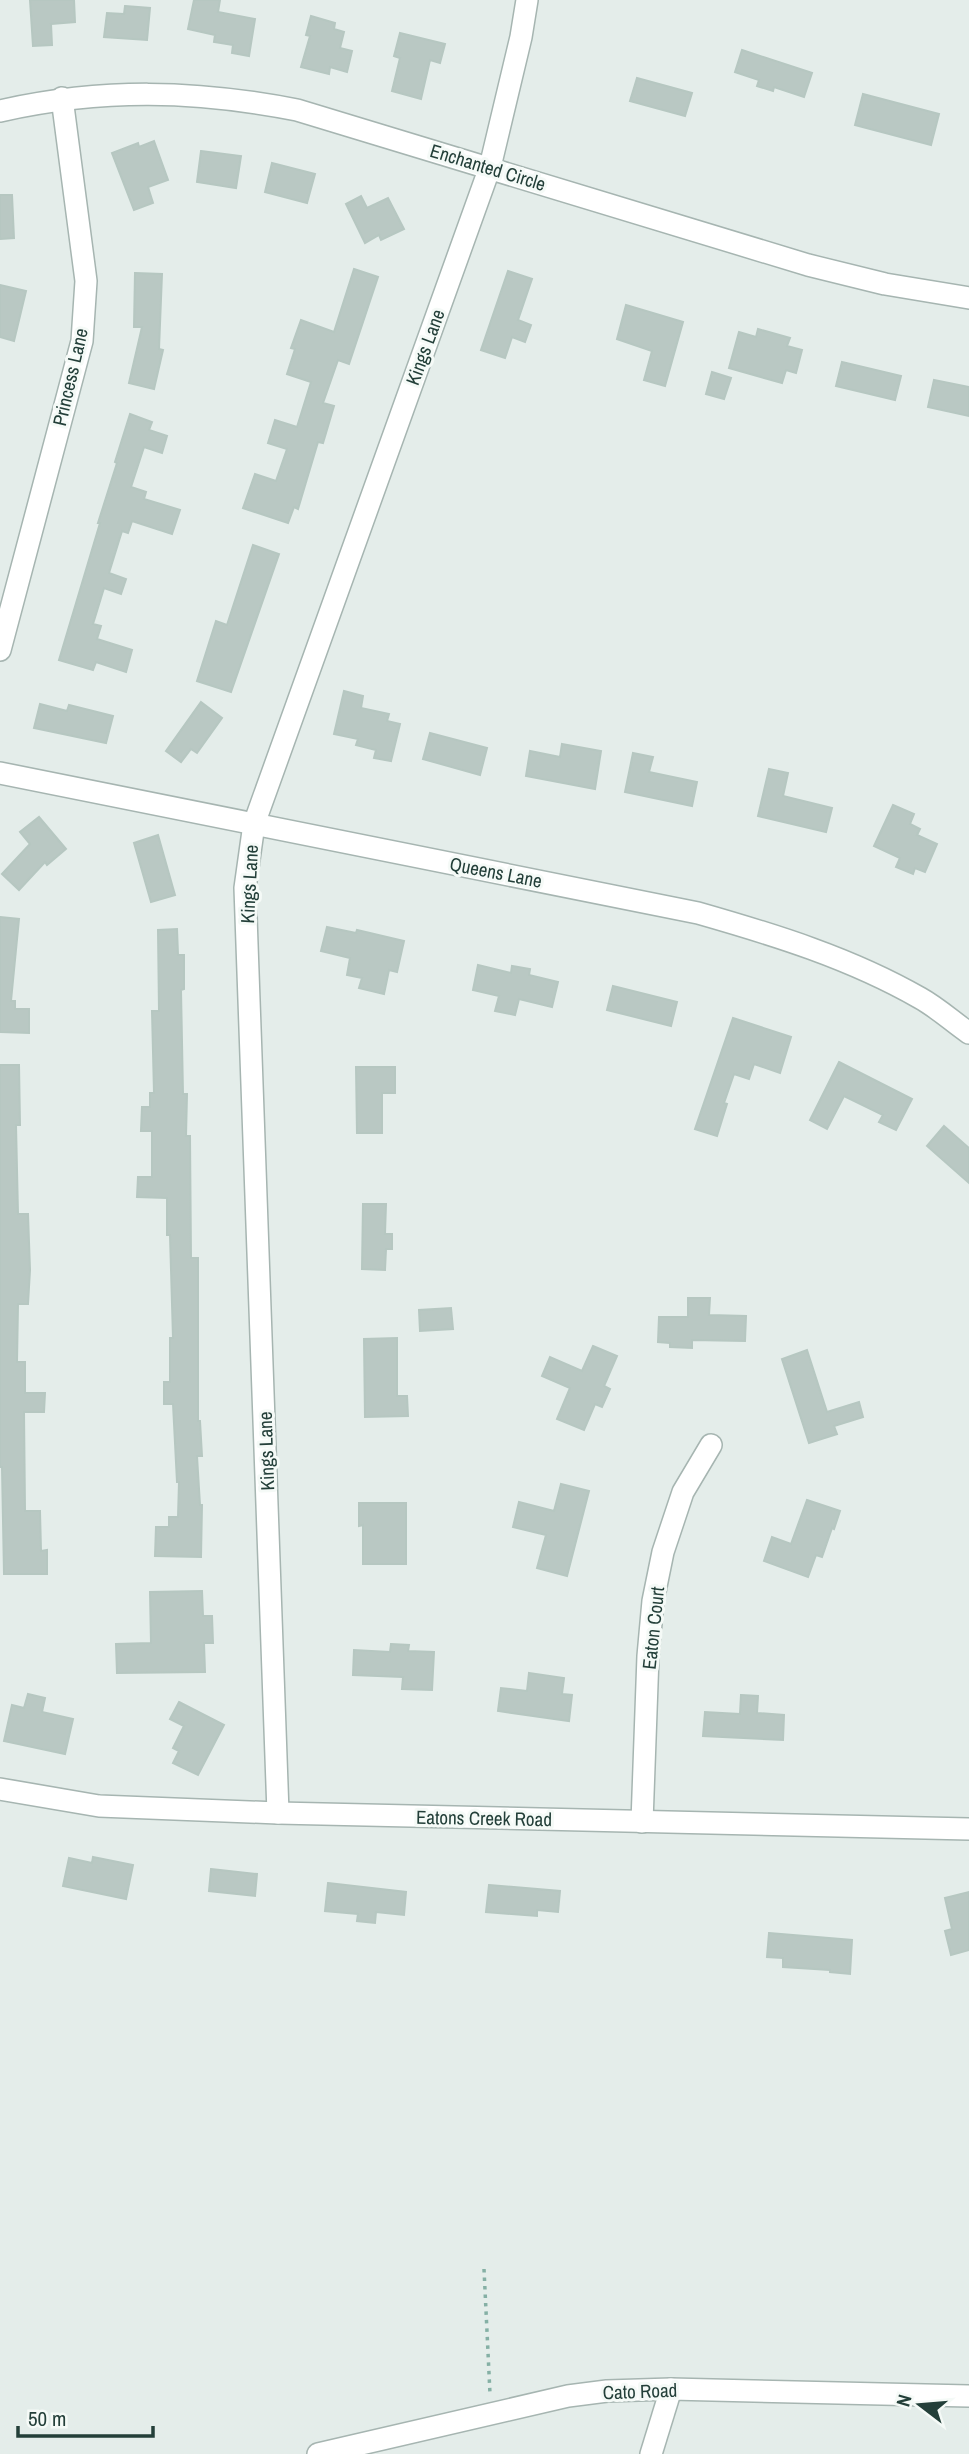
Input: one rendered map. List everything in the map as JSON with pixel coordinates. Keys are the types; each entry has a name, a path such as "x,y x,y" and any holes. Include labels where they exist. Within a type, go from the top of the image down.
{"street":[{"name":"Kings Lane","path":"278,1813 245,888 254,824 490,167 522,37 527,0"},
{"name":"Enchanted Circle","path":"0,111 62,98 173,94 237,98 297,110 808,265 885,284 969,298"},
{"name":"Princess Lane","path":"0,650 82,341 86,281 62,98"},
{"name":"Queens Lane","path":"0,773 698,913 781,936 856,964 923,1000 969,1033"},
{"name":"Eaton Court","path":"642,1822 648,1656 653,1601 663,1552 683,1492 711,1445"},
{"name":"Eatons Creek Road","path":"0,1789 99,1806 278,1813 969,1829"},
{"name":"Cato Road","path":"318,2454 568,2396 607,2391 671,2389 969,2396"},
{"path":"651,2454 671,2389"}],"path":[{"path":"484,2269 487,2369 495,2413"}],"building":[{"path":"30,0 74,0 75,22 51,24 52,45 33,46"},
{"path":"194,0 220,0 218,12 255,19 249,56 232,53 233,45 214,42 215,35 188,29"},
{"path":"125,6 150,8 147,40 104,37 107,13 124,14"},
{"path":"311,16 335,23 334,29 344,32 340,48 352,51 347,72 330,67 329,74 301,67 310,36 306,35"},
{"path":"400,33 445,44 440,63 430,60 421,99 392,91 400,58 394,56"},
{"path":"742,50 812,73 804,97 774,87 773,91 757,86 759,80 735,72"},
{"path":"637,78 692,93 685,116 630,101"},
{"path":"863,94 939,114 931,145 855,125"},
{"path":"154,141 168,180 148,187 153,203 134,210 112,153 138,143 139,147"},
{"path":"201,151 241,156 236,188 197,182"},
{"path":"272,163 315,174 307,203 265,192"},
{"path":"0,195 12,195 14,238 0,239"},
{"path":"361,196 367,208 388,198 404,229 381,240 379,235 365,243 346,204"},
{"path":"354,269 378,277 349,364 338,360 323,403 334,406 323,443 318,442 298,509 294,507 288,523 243,508 255,474 276,481 287,449 268,443 275,420 297,427 311,382 287,374 295,349 291,348 301,320 334,332"},
{"path":"508,271 532,279 518,320 531,325 525,342 512,337 505,358 481,350"},
{"path":"135,273 162,274 159,349 163,350 154,389 129,383 142,327 134,327"},
{"path":"0,285 26,291 14,341 0,337"},
{"path":"626,305 683,322 665,386 644,380 652,351 617,339"},
{"path":"758,329 790,338 787,346 802,350 796,373 786,370 782,383 729,368 739,332 756,337"},
{"path":"842,362 901,376 895,400 836,386"},
{"path":"712,372 731,378 724,399 706,394"},
{"path":"934,380 969,387 969,416 928,407"},
{"path":"130,414 152,422 149,430 167,436 162,453 144,447 131,487 146,492 144,499 180,510 172,534 132,521 128,533 122,531 109,573 126,579 121,594 104,588 93,624 101,626 97,639 132,650 126,672 96,662 93,670 59,660"},
{"path":"253,545 279,554 231,692 197,681 216,621 227,625"},
{"path":"344,691 363,696 361,708 389,714 387,721 400,724 391,761 374,758 376,750 356,745 358,739 334,734"},
{"path":"201,702 222,718 197,753 191,749 181,762 166,751"},
{"path":"40,704 67,711 69,705 113,716 106,743 34,728"},
{"path":"430,733 487,748 480,775 423,759"},
{"path":"562,744 601,751 595,789 526,776 530,751 560,757"},
{"path":"633,753 653,757 649,772 697,782 692,806 625,792"},
{"path":"769,769 788,773 783,796 832,808 826,832 758,816"},
{"path":"893,805 914,814 910,824 920,829 917,835 937,844 925,872 915,868 913,874 896,867 900,858 874,846"},
{"path":"39,817 66,849 47,865 45,862 19,890 2,874 30,844 20,832"},
{"path":"158,835 175,895 151,902 134,843"},
{"path":"0,917 19,919 11,1001 15,1001 15,1009 29,1009 29,1033 0,1032"},
{"path":"327,927 356,933 357,930 404,941 397,972 389,970 384,994 359,988 362,978 347,975 350,958 321,951"},
{"path":"177,929 178,955 184,955 184,989 181,990 183,1094 187,1094 186,1136 190,1136 191,1258 198,1258 198,1421 202,1456 197,1456 202,1505 201,1557 155,1556 156,1527 169,1527 169,1517 178,1517 179,1482 173,1404 164,1404 164,1382 170,1382 170,1338 173,1338 170,1235 167,1235 167,1198 137,1197 138,1177 152,1177 152,1131 141,1131 142,1107 150,1107 150,1093 154,1093 152,1011 159,1011 158,930"},
{"path":"478,965 511,973 512,966 530,969 529,975 558,982 552,1007 519,999 515,1015 495,1011 499,996 473,990"},
{"path":"613,986 677,1002 671,1026 607,1010"},
{"path":"733,1018 791,1037 780,1073 754,1064 749,1079 734,1074 717,1136 695,1129"},
{"path":"839,1062 912,1099 896,1130 879,1122 883,1115 844,1096 827,1129 810,1120"},
{"path":"0,1065 19,1065 20,1125 16,1125 18,1214 28,1214 30,1270 28,1304 18,1304 17,1362 25,1362 25,1393 45,1393 44,1412 24,1412 25,1511 40,1511 41,1551 47,1550 47,1574 4,1574 0,1467"},
{"path":"356,1067 395,1067 395,1093 382,1093 382,1133 357,1133"},
{"path":"944,1126 969,1148 969,1183 927,1146"},
{"path":"363,1204 386,1204 385,1234 392,1234 392,1249 386,1249 385,1270 362,1269"},
{"path":"688,1298 710,1298 709,1315 746,1316 745,1341 692,1340 692,1348 670,1347 670,1343 658,1342 659,1317 688,1317"},
{"path":"451,1308 453,1329 420,1331 419,1310"},
{"path":"397,1338 397,1396 407,1396 408,1416 365,1417 364,1339"},
{"path":"593,1346 617,1356 604,1386 610,1389 602,1407 595,1404 584,1430 557,1419 570,1388 542,1376 550,1357 582,1371"},
{"path":"807,1350 827,1412 859,1402 863,1417 834,1426 837,1434 809,1443 782,1359"},
{"path":"561,1484 589,1491 567,1576 537,1568 546,1535 513,1527 519,1502 554,1511"},
{"path":"807,1500 840,1511 822,1557 816,1555 808,1577 764,1561 772,1537 791,1544"},
{"path":"359,1503 406,1503 406,1564 363,1564 363,1525 359,1526"},
{"path":"202,1591 203,1616 212,1616 213,1643 204,1643 205,1672 117,1673 116,1644 151,1643 150,1592"},
{"path":"391,1644 409,1645 408,1651 434,1652 432,1690 402,1689 403,1677 353,1675 354,1650 390,1652"},
{"path":"529,1673 564,1678 562,1694 572,1695 569,1721 498,1711 501,1688 527,1691"},
{"path":"28,1694 45,1698 42,1712 73,1719 65,1754 4,1741 12,1705 24,1708"},
{"path":"741,1695 758,1696 757,1713 784,1715 783,1740 703,1736 705,1712 740,1714"},
{"path":"179,1702 224,1725 198,1775 173,1763 179,1751 173,1748 184,1726 170,1719"},
{"path":"93,1857 133,1865 126,1899 63,1886 69,1858 92,1863"},
{"path":"211,1869 257,1874 255,1896 209,1891"},
{"path":"328,1883 406,1892 404,1915 376,1912 375,1923 357,1921 358,1914 325,1911"},
{"path":"489,1885 560,1891 558,1912 537,1910 537,1916 486,1912"},
{"path":"969,1892 969,1950 951,1955 945,1931 952,1929 945,1898"},
{"path":"769,1933 852,1940 850,1974 783,1967 783,1958 767,1957"}]}
